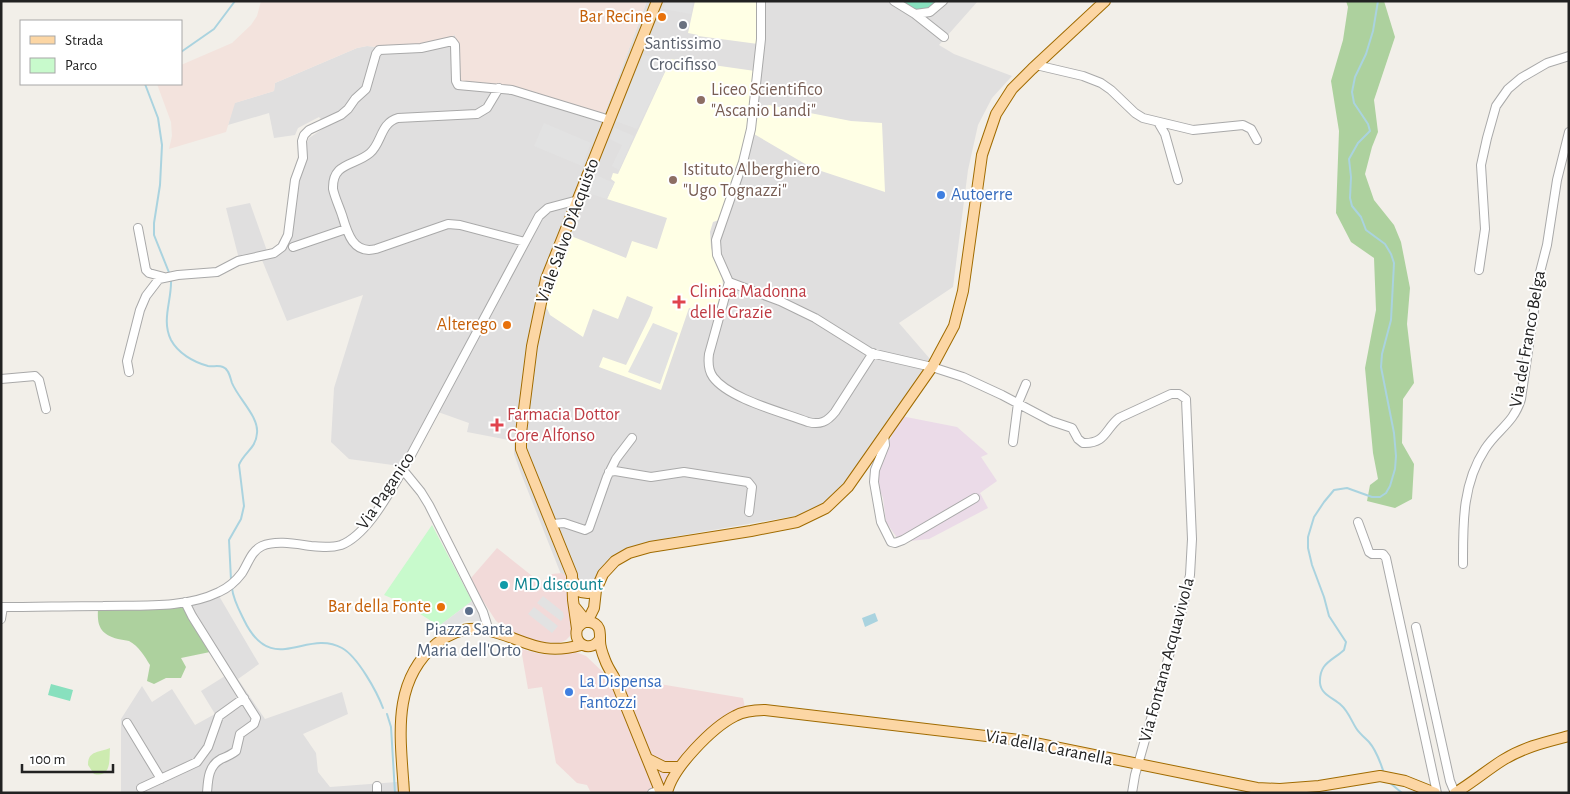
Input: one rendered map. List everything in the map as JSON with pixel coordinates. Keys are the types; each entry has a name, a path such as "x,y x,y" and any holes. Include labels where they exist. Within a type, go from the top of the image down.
{"main road":[{"name":"Viale Salvo D'Acquisto","path":"576,631 573,581 570,567 523,455 520,443 521,433 534,332 550,267 657,1"},
{"path":"659,790 614,677 604,659 595,602 596,590 600,579 610,564 642,548 797,522 829,506 848,487 932,367 947,341 958,314 980,164 988,133 1003,102 1019,81 1105,1"},
{"path":"573,581 580,592 588,593 596,590"},
{"path":"587,622 595,602"},
{"path":"574,606 587,622"},
{"path":"555,649 569,642 579,626 591,622 598,627"},
{"path":"404,793 401,722 403,699 410,676 423,657 447,636 465,629 489,631 528,645 555,649 586,646 597,643 600,639"},
{"path":"576,631 578,642 604,659"},
{"name":"Via della Caranella","path":"659,790 709,736 725,722 744,712 765,710 1007,738 1266,789 1325,785 1369,777 1411,782 1436,793"},
{"path":"1456,792 1518,752 1569,736"},
{"path":"647,758 660,766 668,768 680,767"},
{"name":"Via della Caranella","path":"659,790 671,780 680,767"}],"street":[{"path":"761,1 761,42 751,129 743,162 716,240 717,255 728,282 709,354 708,366 716,380 737,395 808,422 821,423 828,420 835,412 873,353"},
{"path":"894,1 915,14 944,37"},
{"path":"915,14 930,12 943,1"},
{"path":"138,228 146,270 164,277 217,272 238,261 274,253 282,248 288,232 295,180 302,161 302,141 304,135 310,129 344,112 363,92 368,84 376,54 379,50 416,49 452,41 456,45 456,80 458,85 516,91 610,120"},
{"path":"1479,270 1484,229 1481,165 1495,108 1508,89 1521,78 1547,62 1569,56"},
{"path":"1036,65 1086,77 1101,83 1136,114 1158,122 1193,130 1243,125 1252,129 1257,140"},
{"path":"499,88 488,107 477,114 398,118 388,122 370,153 343,167 335,176 333,183 334,192 346,229 353,243 366,250 378,249 448,224 458,224 525,242"},
{"path":"1158,122 1165,134 1178,180"},
{"name":"Via del Franco Belga","path":"1463,564 1464,515 1472,474 1486,447 1515,416 1521,400 1539,276 1547,245 1556,180 1569,132"},
{"name":"Via Paganico","path":"2,607 149,605 185,602 208,597 222,590 240,575 252,555 262,546 282,544 336,546 358,534 374,514 403,470 540,214 546,208 578,200"},
{"path":"293,247 346,229"},
{"path":"129,372 127,361 142,306 154,286 164,277"},
{"name":"Via Fontana Acquavivola","path":"728,282 774,299 815,318 873,353 932,367 972,380 1053,422 1072,428 1080,442 1086,444 1103,438 1119,418 1169,394 1180,394 1187,401 1192,539 1190,572 1182,610 1138,765"},
{"path":"1,379 36,376 39,380 46,409"},
{"path":"1012,442 1018,403 1026,384"},
{"path":"884,434 886,444 876,469 874,480 881,522 891,542 895,543 903,540 975,498"},
{"path":"552,524 564,523 590,530 609,472 632,438"},
{"path":"403,470 421,492 430,508 484,614 489,631"},
{"path":"609,472 654,477 684,472 748,482 752,487 749,512"},
{"path":"1358,522 1369,552 1372,554 1383,554 1386,558 1436,793"},
{"path":"185,602 255,715 255,722 240,734 236,751 218,761 212,767 208,777 206,793"},
{"path":"1,619 2,607"},
{"path":"1416,627 1450,781 1456,792"},
{"path":"141,788 200,760 210,743 219,716 244,698"},
{"path":"127,723 161,779"},
{"path":"1132,793 1138,765"}],"shaded area":[{"path":"261,1 647,1 604,115 503,85 463,82 458,76 458,54 455,35 435,43 386,48 367,46 357,48 275,83 274,91 235,103 226,132 169,149 172,136 171,122 157,85 182,85 182,65 232,43 251,25 257,16"},
{"path":"647,1 978,1 939,45 954,54 1012,76 992,98 978,125 968,170 953,287 899,323 930,359 842,487 828,502 795,516 672,537 628,549 611,558 598,573 591,585 568,592 520,471 514,454 514,441 467,432 469,423 438,412 407,467 349,459 331,442 334,388 363,295 287,321 262,260 240,263 226,208 250,203 267,251 273,250 281,244 286,230 293,172 309,138 327,126 319,117 298,128 295,135 274,138 269,113 228,125 234,103 274,91 275,83 357,48 367,46 386,48 435,43 455,35 458,54 468,83 503,85 604,115"},
{"path":"666,1 693,1 691,14 663,9"},
{"path":"695,1 758,1 758,44 688,33"},
{"path":"643,55 671,59 637,129 615,121"},
{"path":"671,59 755,71 745,144 719,220 713,222 710,232 711,248 722,277 723,285 714,316 689,308 661,390 599,367 603,357 626,365 653,307 627,296 618,319 593,309 583,337 550,315 546,306 557,268 571,236 626,258 632,241 657,249 667,218 607,199 615,182 611,179 613,173 618,174"},
{"path":"769,105 851,121 882,123 885,192 812,168 754,134 758,109"},
{"path":"544,123 591,143 582,166 534,146"},
{"path":"615,128 634,136 619,170 612,166 622,145 610,139"},
{"path":"596,175 614,183 607,199 588,193"},
{"path":"653,323 678,333 660,384 628,372"},
{"path":"901,416 957,427 988,454 981,457 997,481 980,493 988,508 929,539 900,542 886,522 883,498 876,481 877,467"},
{"path":"497,548 541,583 552,574 562,573 567,577 567,600 573,622 570,636 566,640 559,643 537,642 508,631 496,621 476,590 471,578"},
{"path":"219,596 259,664 238,679 265,719 342,692 348,714 303,734 316,753 318,772 330,787 410,781 410,793 121,793 121,719 142,686 152,702 172,689 195,725 215,714 201,691 225,676 187,615 183,605 205,602"},
{"path":"543,596 563,612 564,617 561,621 537,603"},
{"name":"Piazza Santa Maria dell'Orto","path":"472,601 484,620 481,622 467,621 442,630 439,626"},
{"path":"534,607 558,626 552,633 528,614"},
{"path":"521,649 541,654 557,655 576,652 586,656 606,675 743,698 747,717 733,721 699,752 672,786 671,793 591,793 587,785 577,783 556,763 542,687 528,689"}],"green space":[{"path":"895,1 940,1 928,9 918,11"},
{"path":"1346,1 1384,1 1395,37 1374,100 1378,132 1365,174 1374,200 1394,225 1401,242 1410,288 1407,324 1414,383 1403,399 1402,443 1414,464 1412,499 1395,508 1367,501 1370,485 1378,479 1373,453 1365,368 1376,310 1374,258 1351,242 1336,213 1339,131 1331,81 1343,40 1348,7"},
{"path":"432,525 472,601 439,626 403,603 384,595"},
{"path":"183,605 187,615 210,652 181,658 186,667 181,678 166,678 154,684 147,681 150,665 139,649 129,641 107,635 99,625 98,609 168,608"},
{"path":"51,684 73,690 70,701 48,695"},
{"path":"110,748 107,770 104,773 94,774 88,765 88,760 92,754"}],"water":[{"path":"875,613 878,621 865,627 862,618"}],"waterway":[{"path":"182,51 214,29 235,1"},
{"path":"1378,1 1373,31 1366,54 1355,77 1352,92 1354,103 1368,124 1370,131 1358,143 1349,159 1351,177 1350,198 1352,206 1361,217 1366,230 1385,244 1394,263 1391,320 1382,354 1381,367 1394,433 1395,469 1390,486 1386,493 1380,497 1372,497 1347,488 1334,490 1314,517 1308,537 1308,548 1329,616 1346,642 1344,650 1324,667 1320,676 1321,687 1325,693 1343,707 1357,730 1372,745 1384,773"},
{"path":"145,85 158,118 162,145 160,185 154,235 170,275"},
{"path":"171,280 167,318 168,332 171,340 182,353 197,362 208,366 221,366 227,370 235,389 252,414 257,427 254,443 239,465 244,506 241,519 229,540 231,580"},
{"path":"232,588 244,620 255,637 266,646 278,649 315,643 329,643 342,648 354,659 372,684 383,708"},
{"path":"387,714 391,727 395,793"},
{"path":"1389,782 1402,793"}],"place":[{"name":"Bar Recine","path":"662,17"},
{"name":"Santissimo Crocifisso","path":"683,25"},
{"name":"Liceo Scientifico \"Ascanio Landi\"","path":"701,100"},
{"name":"Istituto Alberghiero \"Ugo Tognazzi\"","path":"673,180"},
{"name":"Autoerre","path":"941,195"},
{"name":"Clinica Madonna delle Grazie","path":"679,302"},
{"name":"Alterego","path":"507,325"},
{"name":"Farmacia Dottor Core Alfonso","path":"497,425"},
{"name":"MD discount","path":"504,585"},
{"name":"Bar della Fonte","path":"441,607"},
{"name":"Piazza Santa Maria dell'Orto","path":"469,611"},
{"name":"La Dispensa Fantozzi","path":"569,692"}]}
